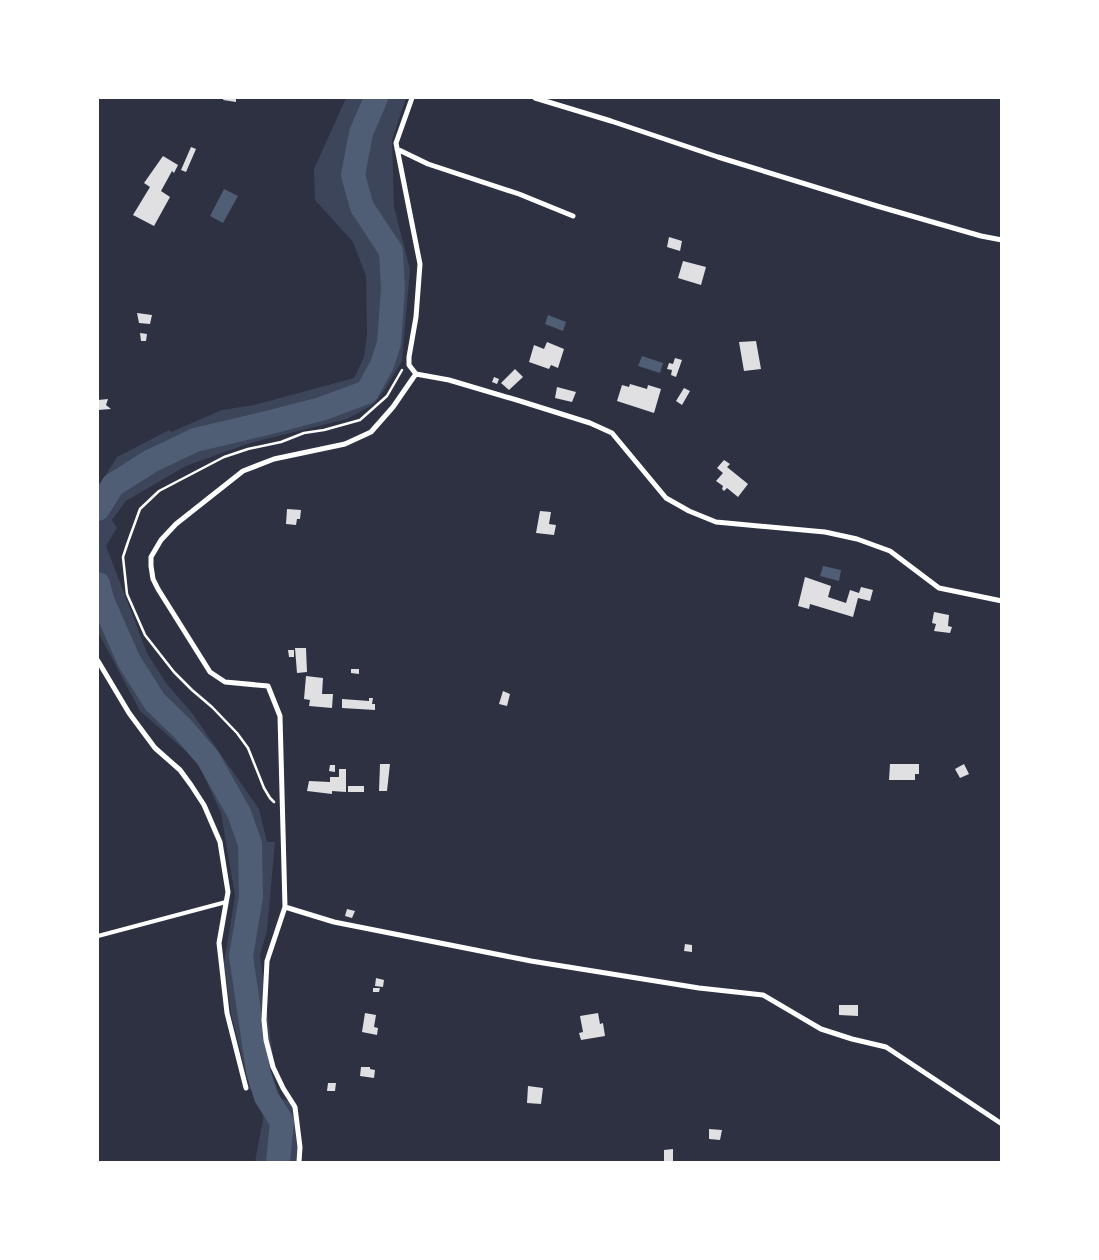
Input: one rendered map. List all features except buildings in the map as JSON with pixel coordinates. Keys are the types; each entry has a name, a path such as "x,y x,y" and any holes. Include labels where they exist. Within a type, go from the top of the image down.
{"street":[{"path":"412,98 396,143 420,264 416,317 409,358 409,364 416,374 449,380 520,401 590,423 612,433 666,498 689,511 716,522 753,527 825,532 857,538 890,551 939,588 1002,601"},
{"path":"535,98 877,206 981,236 1002,240"},
{"path":"398,149 428,164 519,194 573,216"},
{"path":"299,1162 300,1146 295,1107 283,1088 274,1067 266,1040 264,1020 266,961 285,908 280,716 268,686 225,682 210,672 158,589 153,579 151,557 161,540 172,527 242,472 274,458 345,444 371,432 393,407 416,374"},
{"path":"98,661 129,713 155,748 180,770 204,805 220,842 228,892 219,943 227,1014 246,1088"},
{"path":"285,908 334,922 531,961 699,988 763,995 821,1029 886,1047 1002,1124"}],"lane":[{"path":"98,936 226,902"}],"path":[{"path":"283,810 270,798 255,762 237,733 212,706 174,672 145,635 127,594 123,557 140,509 159,491 224,457 248,449 281,442 304,433 324,430 360,420 387,396 402,370 409,364"}],"shaded area":[{"path":"346,98 406,98 392,140 394,207 410,269 402,361 374,404 347,419 250,443 186,466 126,501 112,520 117,528 106,546 147,653 166,683 192,713 259,809 267,842 275,842 267,931 260,955 273,1057 270,1069 281,1098 292,1103 298,1120 298,1162 255,1162 263,1119 264,1100 250,1089 231,1014 224,963 235,896 221,813 197,761 140,711 98,632 98,487 117,457 169,430 171,432 222,410 254,405 354,378 364,357 367,335 366,276 353,242 315,200 314,169"},
{"path":"224,189 238,196 223,223 210,216"},
{"path":"548,315 566,322 563,331 545,324"},
{"path":"642,356 663,363 660,373 638,366"},
{"path":"823,566 841,570 839,581 820,576"}],"waterway":[{"path":"98,509 113,485 151,461 195,440 321,409 367,392 382,365 389,343 393,289 391,251 362,207 353,175 361,133 376,98"},
{"path":"98,584 103,602 129,661 155,702 182,728 208,758 239,813 250,844 251,897 241,956 258,1071 266,1097 282,1122 278,1162"}]}
